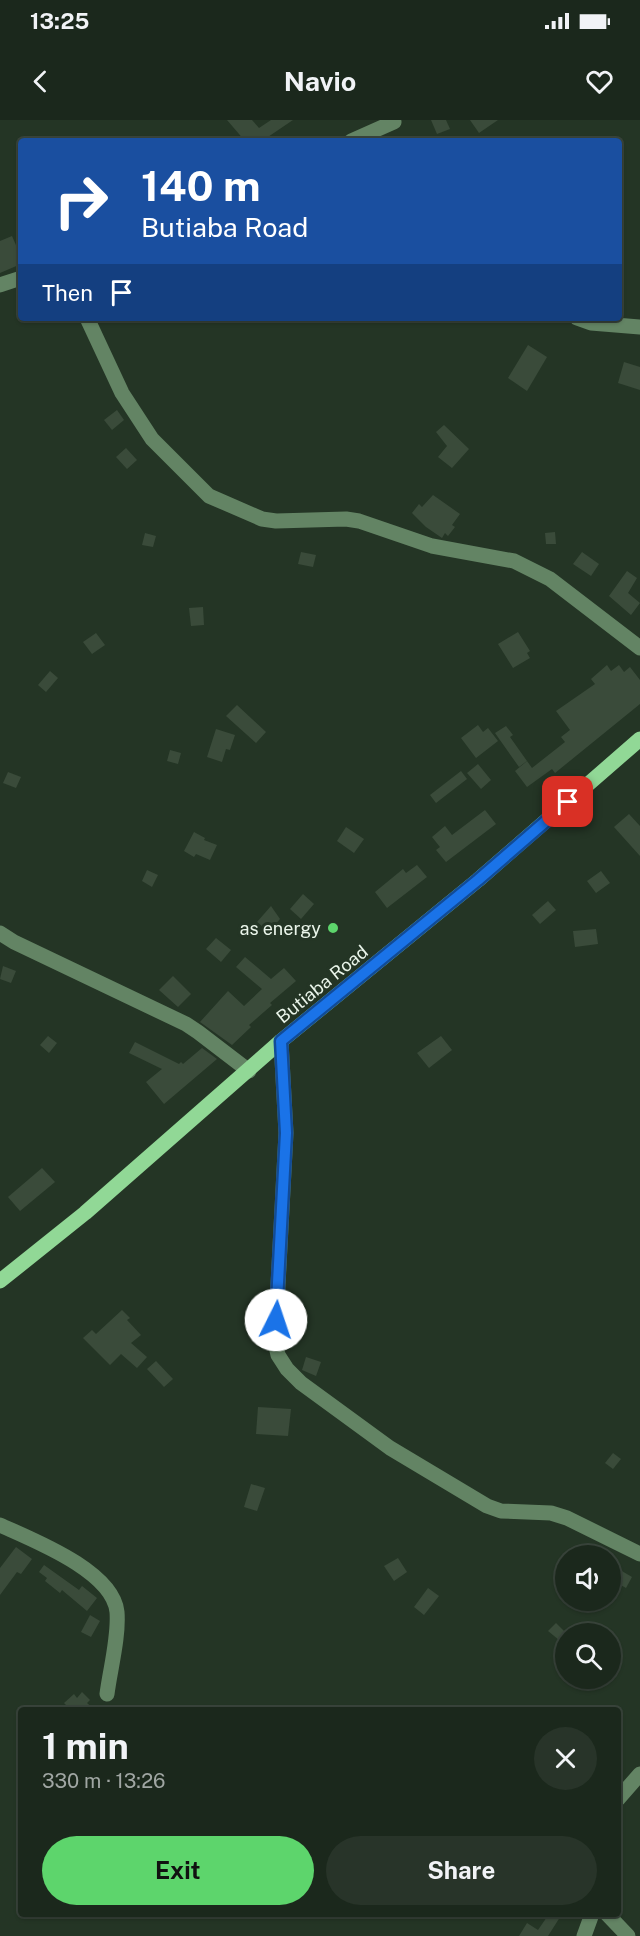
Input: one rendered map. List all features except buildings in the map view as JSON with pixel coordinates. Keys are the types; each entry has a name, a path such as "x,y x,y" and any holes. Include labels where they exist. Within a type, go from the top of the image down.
{"main road":[{"name":"Butiaba Road","path":"0,1281 86,1213 281,1041 478,880 640,739"}],"street":[{"path":"358,138 395,121"},
{"path":"387,138 395,121"},
{"path":"0,285 18,279"},
{"path":"88,321 122,393 152,439 209,496 262,519 359,521 432,546 514,561 550,579 640,648"},
{"path":"584,321 591,324 640,327"},
{"path":"0,933 14,942 186,1024 249,1071"},
{"path":"281,1041 286,1133 275,1342 278,1355 287,1369 301,1383 390,1448 487,1506 501,1511 551,1513 567,1518 640,1554"},
{"path":"0,1525 35,1541 85,1570 105,1585 113,1597 117,1612 116,1629 107,1694"},
{"path":"621,1795 640,1774"},
{"path":"584,1936 591,1917"},
{"path":"610,1917 628,1936"}],"place":[{"name":"as energy","path":"333,928"}],"route":[{"path":"276,1320 286,1133 281,1041 357,981 568,802"}]}
